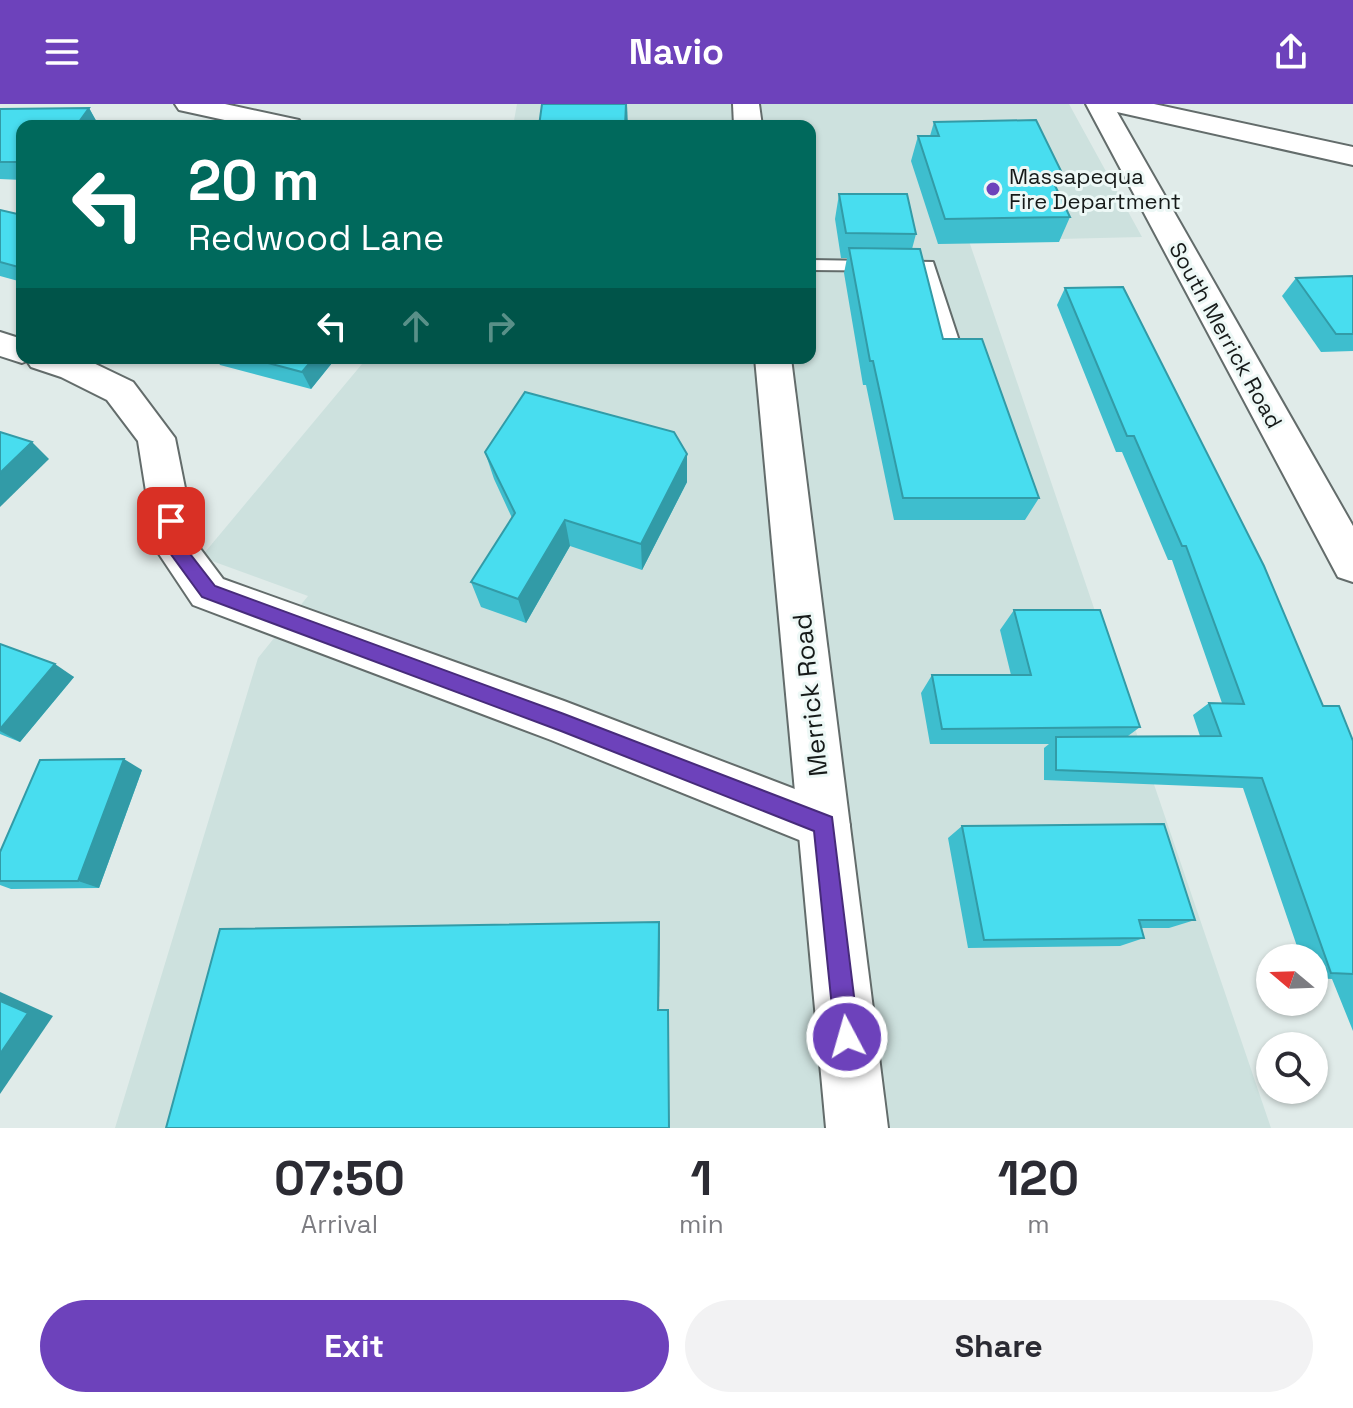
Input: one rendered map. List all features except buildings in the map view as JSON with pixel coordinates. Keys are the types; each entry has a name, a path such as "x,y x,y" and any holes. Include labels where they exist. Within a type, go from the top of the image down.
{"street":[{"path":"188,104 261,120"},
{"name":"South Merrick Road","path":"1099,104 1353,565"},
{"path":"1118,104 1353,156"},
{"path":"62,364 120,391 156,438 176,548 208,592 564,723 824,825"},
{"name":"Merrick Road","path":"774,364 857,1128"}],"lane":[{"path":"816,265 927,266 952,350"}],"shaded area":[{"path":"517,104 1069,104 1142,237 969,241 1256,1084 1256,1104 1263,1104 1271,1128 115,1128 258,658 308,596 201,557 362,364 816,364 816,120 514,120"}],"place":[{"name":"Massapequa Fire Department","path":"993,189"}],"route":[{"path":"171,521 176,548 208,592 564,723 824,825 847,1037"}]}
